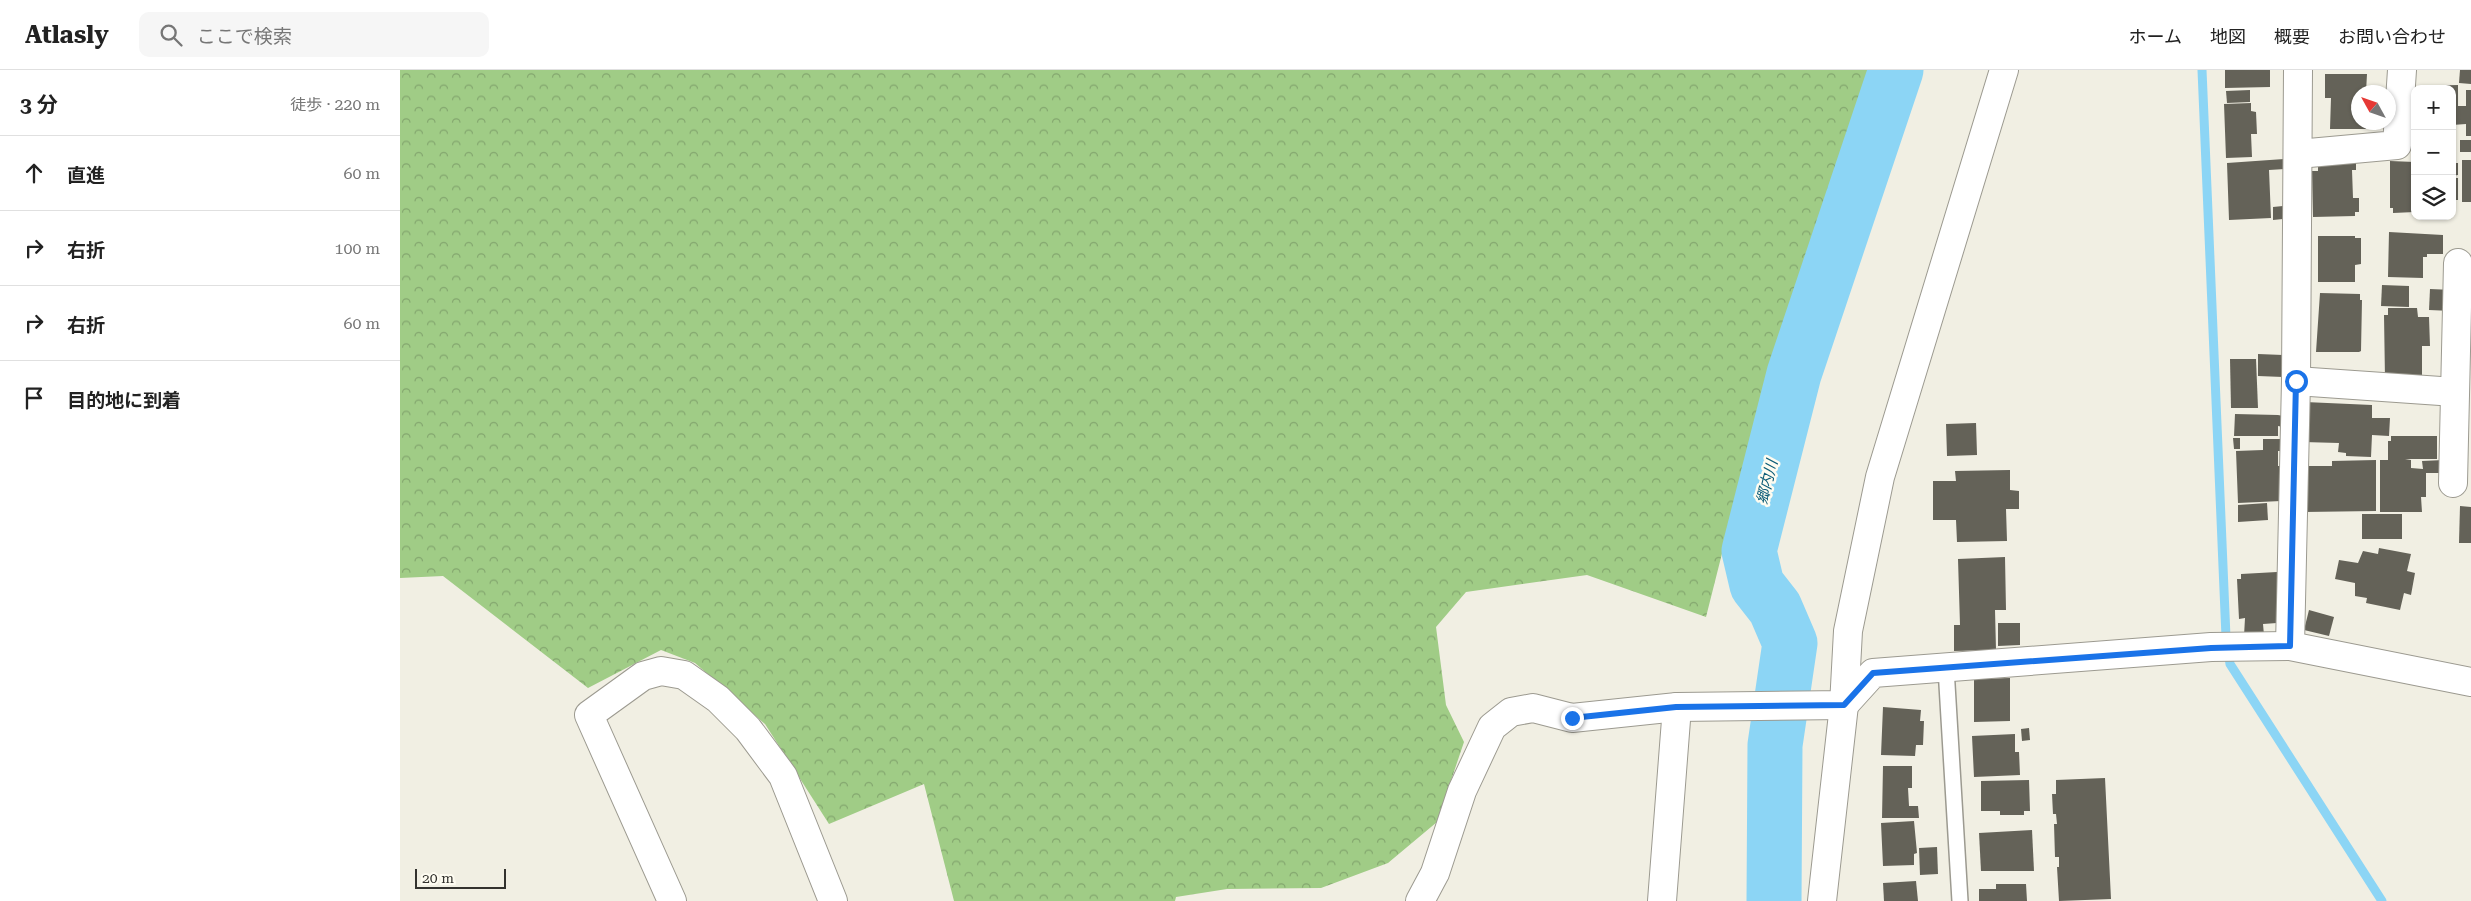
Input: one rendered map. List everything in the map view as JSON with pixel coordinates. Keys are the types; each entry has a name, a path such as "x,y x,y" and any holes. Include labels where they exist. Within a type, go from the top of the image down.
{"street":[{"path":"1822,901 1844,705 1848,631 1880,477 2004,70"},
{"path":"2290,646 2296,381 2298,70"},
{"path":"2298,154 2397,145 2402,70"},
{"path":"2453,483 2458,263"},
{"path":"2296,381 2455,392"},
{"path":"1420,901 1435,873 1462,791 1492,727 1511,712 1533,708 1572,718 1676,707 1844,705 1873,673 2225,647 2290,646 2471,682"},
{"path":"672,901 589,715 643,676 661,671 684,675 718,699 748,729 782,776 833,901"},
{"path":"1662,901 1676,707"}],"lane":[{"path":"1946,668 1960,901"}],"green space":[{"path":"400,70 1871,70 1768,371 1706,617 1587,575 1466,592 1436,627 1446,705 1464,742 1437,822 1388,863 1321,888 1227,889 1176,897 1175,901 954,901 924,784 829,824 765,724 695,663 661,650 588,688 443,576 400,578"}],"building":[{"path":"2225,70 2270,70 2270,87 2225,88"},
{"path":"2460,70 2471,70 2471,84 2459,83"},
{"path":"2325,74 2367,74 2366,85 2351,85 2351,129 2330,129 2331,98 2325,98"},
{"path":"2456,85 2458,85 2458,106 2466,106 2466,90 2471,90 2471,136 2466,136 2466,124 2456,125"},
{"path":"2250,90 2250,102 2227,103 2226,91"},
{"path":"2251,103 2251,111 2256,112 2257,134 2251,134 2252,157 2226,158 2224,104"},
{"path":"2460,140 2471,140 2471,152 2460,152"},
{"path":"2284,159 2285,169 2269,170 2271,218 2229,220 2227,163"},
{"path":"2462,160 2471,160 2471,202 2462,202"},
{"path":"2318,161 2356,161 2356,170 2352,170 2353,198 2359,198 2359,212 2355,212 2355,216 2313,217 2312,171 2318,171"},
{"path":"2390,161 2411,162 2411,212 2393,213 2393,208 2390,208"},
{"path":"2456,163 2458,163 2458,175 2456,175"},
{"path":"2456,178 2458,178 2458,200 2456,200"},
{"path":"2283,206 2283,219 2273,220 2273,207"},
{"path":"2389,232 2443,235 2443,254 2427,254 2427,257 2423,257 2423,278 2388,277"},
{"path":"2318,236 2355,236 2355,238 2361,238 2361,264 2355,265 2355,282 2318,282"},
{"path":"2382,285 2409,286 2409,307 2381,306"},
{"path":"2430,289 2453,290 2452,311 2429,310"},
{"path":"2320,293 2360,294 2360,300 2362,300 2361,351 2316,352"},
{"path":"2388,308 2417,308 2418,317 2429,317 2430,346 2422,346 2422,378 2385,379 2384,315 2388,315"},
{"path":"2258,354 2283,355 2283,377 2258,376"},
{"path":"2230,359 2256,359 2258,408 2231,408"},
{"path":"2305,402 2372,405 2372,418 2390,418 2389,436 2372,435 2371,457 2346,456 2346,453 2338,452 2339,443 2303,442"},
{"path":"2235,414 2283,416 2283,427 2278,426 2278,436 2234,436"},
{"path":"1976,423 1977,455 1947,456 1946,424"},
{"path":"2391,436 2437,436 2437,459 2405,459 2411,460 2411,468 2423,469 2422,461 2444,460 2445,473 2426,473 2426,497 2421,497 2422,512 2380,512 2380,460 2388,460 2388,441 2391,441"},
{"path":"2233,438 2240,438 2240,449 2234,449"},
{"path":"2263,439 2284,439 2284,451 2278,451 2278,466 2283,466 2281,501 2238,503 2236,451 2263,450"},
{"path":"2376,460 2376,511 2304,512 2303,466 2332,466 2332,461"},
{"path":"2010,470 2010,490 2019,491 2019,509 2006,509 2007,541 1957,542 1956,520 1933,520 1933,481 1956,481 1955,471"},
{"path":"2267,503 2268,520 2238,522 2238,505"},
{"path":"2460,506 2471,507 2471,543 2459,543"},
{"path":"2362,514 2402,514 2402,539 2362,539"},
{"path":"2379,548 2411,554 2407,571 2415,573 2411,595 2404,593 2400,610 2366,603 2367,598 2355,596 2355,583 2335,579 2339,560 2358,563 2363,551 2378,554"},
{"path":"2005,557 2006,610 1995,610 1996,650 1954,651 1954,625 1960,625 1958,559"},
{"path":"2277,572 2278,593 2284,607 2276,608 2277,623 2263,624 2264,635 2244,636 2245,618 2239,619 2237,579 2241,579 2241,574"},
{"path":"2309,610 2334,617 2329,636 2304,630"},
{"path":"1998,623 2020,623 2020,645 1998,646"},
{"path":"2010,678 2010,721 1974,722 1974,679"},
{"path":"1883,707 1921,710 1920,721 1924,721 1923,745 1916,745 1915,756 1881,755"},
{"path":"2029,728 2030,740 2022,741 2021,729"},
{"path":"2015,734 2015,752 2019,752 2020,775 1974,777 1972,736"},
{"path":"1883,766 1912,766 1912,788 1908,788 1909,806 1918,806 1919,818 1882,818"},
{"path":"2105,778 2111,899 2059,901 2057,867 2059,867 2059,857 2055,857 2054,824 2057,824 2056,814 2053,814 2052,794 2056,794 2056,780"},
{"path":"2029,780 2030,811 2024,811 2024,815 2000,815 2000,811 1981,811 1981,781"},
{"path":"1914,821 1917,853 1914,854 1914,865 1883,866 1881,823"},
{"path":"2032,830 2034,871 1981,871 1979,833"},
{"path":"1937,847 1938,874 1920,875 1919,848"},
{"path":"1916,881 1918,901 1884,901 1883,883"},
{"path":"1996,884 2026,884 2027,901 1979,901 1979,889 1996,889"}],"waterway":[{"name":"郷内川","path":"1774,901 1775,745 1790,643 1775,608 1757,585 1749,551 1794,374 1896,70"},
{"path":"2202,70 2226,637 2230,664 2382,901"}],"route":[{"path":"1572,718 1676,707 1844,705 1873,673 2211,648 2290,646 2296,381"}]}
